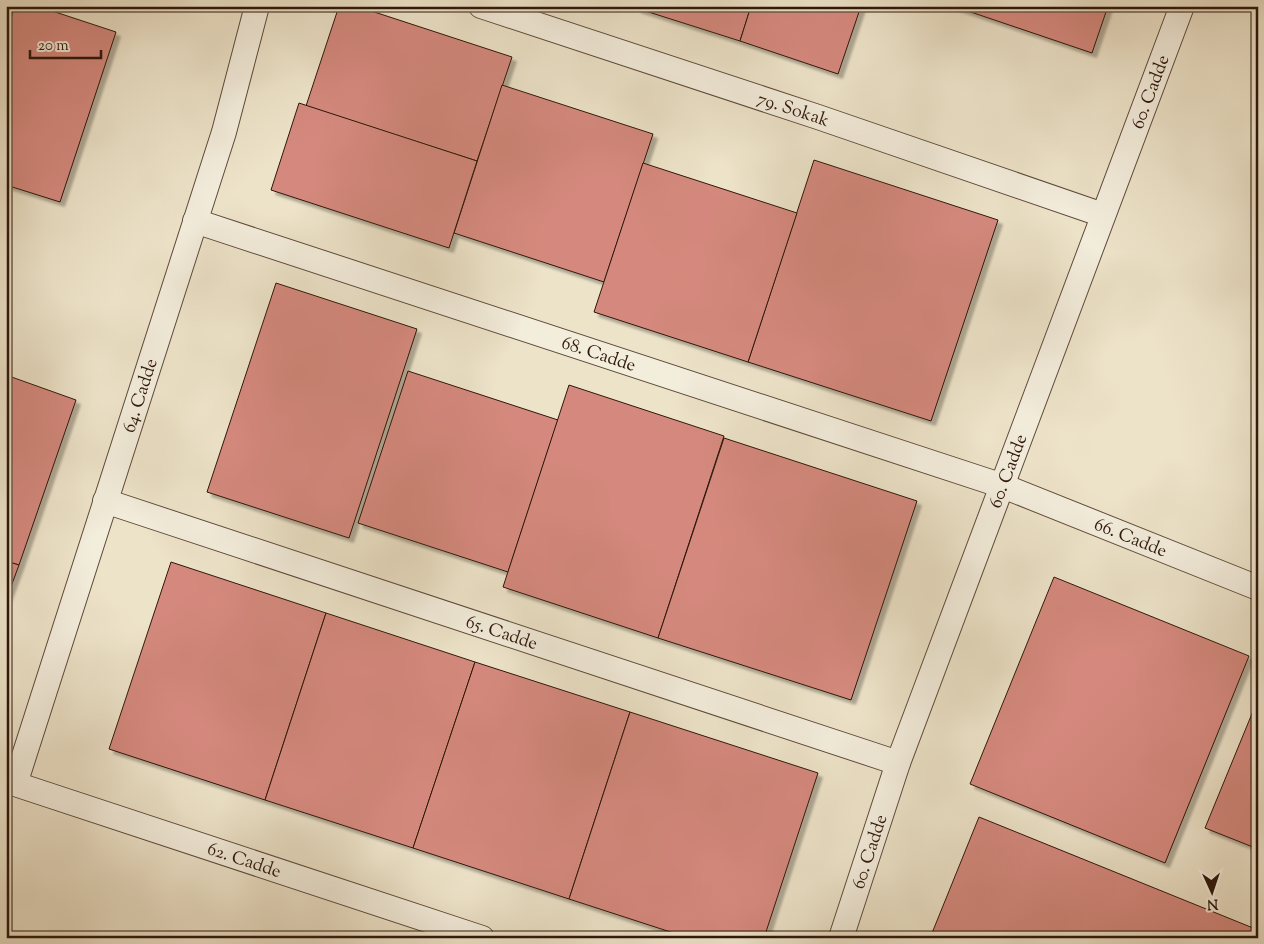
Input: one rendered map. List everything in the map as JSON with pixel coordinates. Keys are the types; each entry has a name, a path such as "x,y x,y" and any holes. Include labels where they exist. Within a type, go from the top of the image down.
{"street":[{"name":"64. Cadde","path":"11,782 106,502 224,132 257,6"},
{"name":"79. Sokak","path":"481,6 818,117 1103,215"},
{"name":"60. Cadde","path":"841,938 898,763 1182,6"},
{"name":"68. Cadde","path":"195,221 1003,486"},
{"name":"66. Cadde","path":"1003,486 1258,588"},
{"name":"65. Cadde","path":"106,502 898,763"},
{"name":"62. Cadde","path":"11,782 482,938"}],"building":[{"path":"15,6 37,6 116,32 60,202 6,185 6,33"},
{"path":"339,6 356,6 512,57 477,161 306,106"},
{"path":"637,6 751,6 740,41 636,8"},
{"path":"751,6 861,6 838,74 740,41"},
{"path":"953,6 1108,6 1092,53"},
{"path":"502,85 653,134 604,282 454,233"},
{"path":"299,103 477,161 449,248 271,190"},
{"path":"814,160 998,220 931,421 748,362"},
{"path":"643,163 797,213 748,362 594,312"},
{"path":"276,283 417,329 349,538 207,492"},
{"path":"408,371 558,420 508,572 358,523"},
{"path":"6,375 76,400 19,565 6,561"},
{"path":"569,385 724,436 658,638 503,587"},
{"path":"724,438 917,501 851,700 658,638"},
{"path":"6,561 19,565 6,600"},
{"path":"171,562 326,613 265,800 109,749"},
{"path":"1054,577 1249,656 1165,863 970,784"},
{"path":"326,613 475,662 413,848 265,800"},
{"path":"475,662 630,712 569,899 413,848"},
{"path":"1258,699 1258,849 1205,828"},
{"path":"630,712 818,773 764,938 689,938 569,899"},
{"path":"979,817 1258,930 1258,938 930,938"}]}
